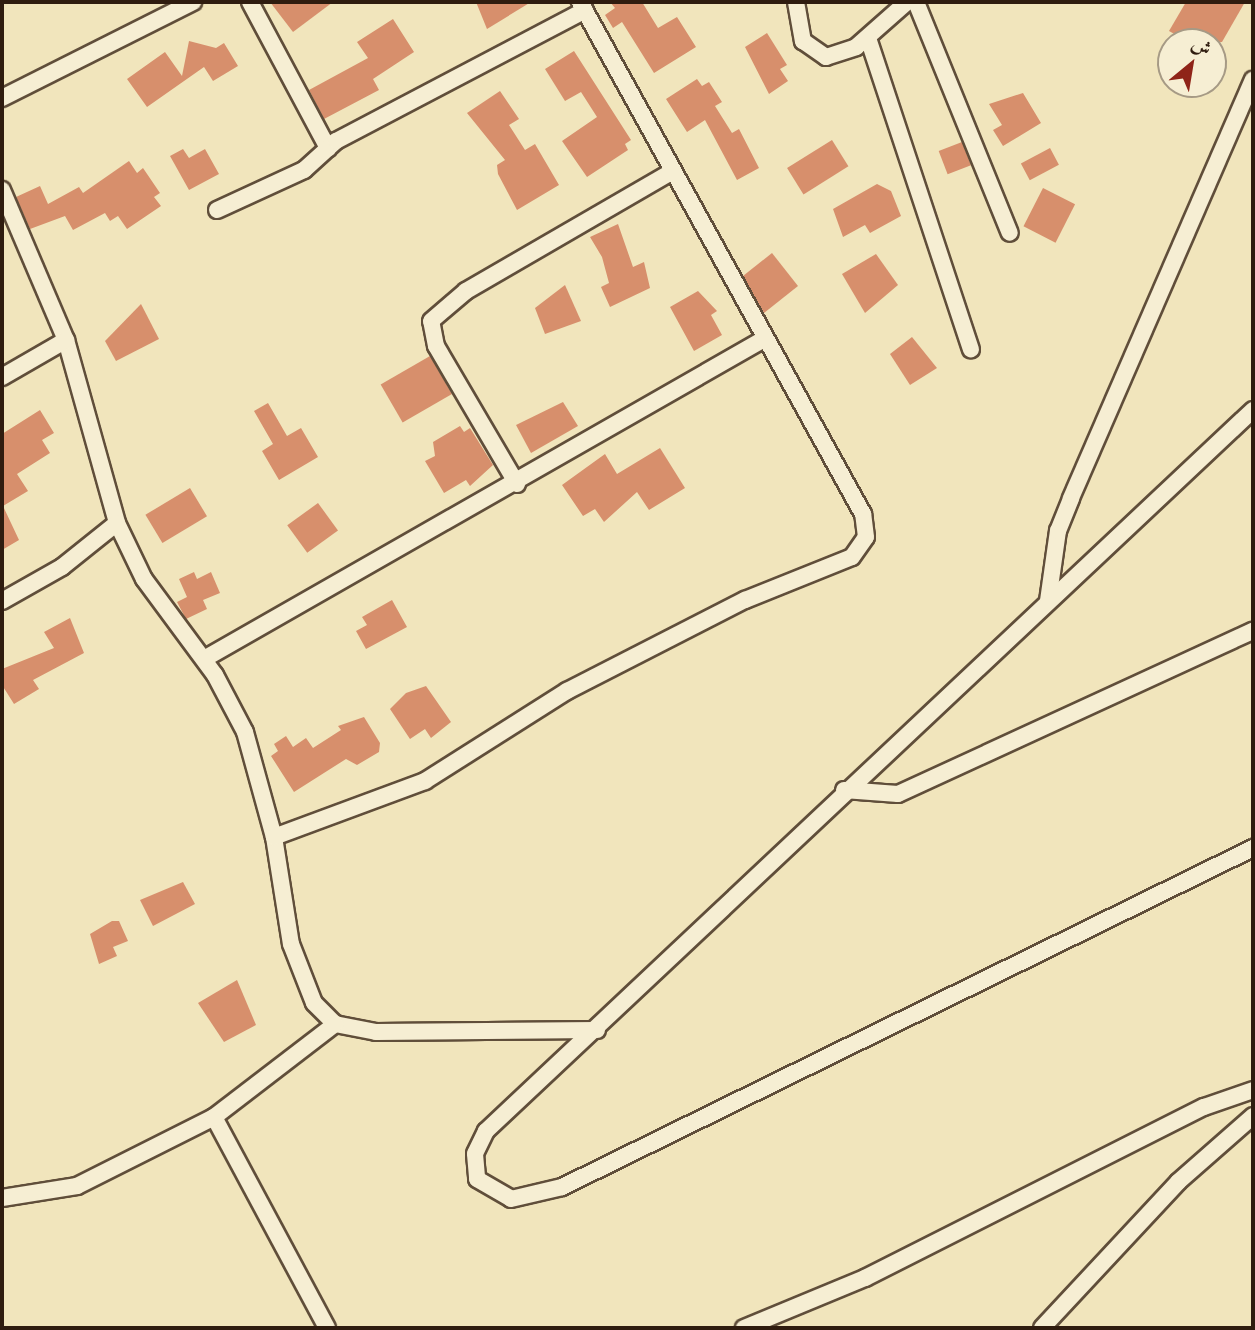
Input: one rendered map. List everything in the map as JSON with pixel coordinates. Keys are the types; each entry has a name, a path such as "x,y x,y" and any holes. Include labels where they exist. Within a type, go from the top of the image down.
{"street":[{"path":"2,98 192,2"},
{"path":"250,2 328,148"},
{"path":"796,2 800,34 816,55 836,56 868,38 907,2"},
{"path":"916,2 1010,233"},
{"path":"217,210 304,170 328,148 583,6 764,339 863,514 862,548 591,678 425,781 274,838"},
{"path":"868,38 971,349"},
{"path":"1048,601 1058,531 1253,80"},
{"path":"517,485 436,346 431,321 466,291 673,171"},
{"path":"2,190 66,341 117,523 144,579 204,659 245,732 274,838 295,956 314,1003 335,1024 425,1034 597,1030"},
{"path":"204,659 517,485 764,339"},
{"path":"2,377 66,341"},
{"path":"1253,410 844,790 597,1030 486,1131 474,1166 485,1189 511,1199 562,1187 1253,848"},
{"path":"2,601 62,566 117,523"},
{"path":"844,790 898,794 1253,631"},
{"path":"2,1198 77,1186 214,1117 335,1024"},
{"path":"744,1328 865,1278 1204,1107 1253,1090"},
{"path":"214,1117 327,1328"},
{"path":"1042,1328 1178,1182 1250,1124"}],"building":[{"path":"270,2 333,2 293,32"},
{"path":"476,2 531,2 487,29"},
{"path":"610,2 642,2 658,28 677,17 696,47 654,73 622,22 613,28 605,15 615,8"},
{"path":"1186,2 1245,2 1227,33 1227,28 1171,28"},
{"path":"393,19 414,52 373,79 379,90 324,119 309,90 368,58 357,42"},
{"path":"767,33 787,65 780,69 788,81 769,94 745,47"},
{"path":"189,41 216,48 224,43 238,66 213,81 204,67 147,107 127,79 165,52 182,76"},
{"path":"574,51 631,140 625,144 628,150 587,177 562,141 597,117 581,92 565,101 545,69"},
{"path":"697,79 702,86 709,82 722,102 715,106 732,133 739,129 759,168 737,180 705,120 687,132 666,99"},
{"path":"500,91 519,119 509,125 525,150 535,144 559,185 517,210 498,174 497,165 505,160 467,113"},
{"path":"1023,93 1041,123 1003,146 993,130 1002,125 989,104"},
{"path":"832,140 848,166 803,194 787,168"},
{"path":"962,142 971,165 948,174 939,151"},
{"path":"1050,148 1059,165 1030,180 1021,163"},
{"path":"183,149 189,158 205,149 219,174 189,190 170,156"},
{"path":"129,161 137,173 143,168 160,193 154,197 161,206 127,229 118,216 110,221 105,213 73,230 65,216 30,229 16,197 40,186 48,204 79,187 83,193"},
{"path":"877,184 891,191 901,216 870,233 865,225 843,237 833,209"},
{"path":"1043,188 1075,204 1056,243 1023,226"},
{"path":"618,224 633,267 644,262 650,288 610,307 601,287 609,283 602,257 590,237"},
{"path":"772,253 798,286 764,313 743,276"},
{"path":"876,254 898,285 865,313 842,274"},
{"path":"565,285 581,321 545,334 535,308"},
{"path":"698,291 717,311 711,315 722,335 694,351 670,307"},
{"path":"141,304 159,339 116,361 105,341"},
{"path":"912,337 937,368 910,385 890,354"},
{"path":"430,356 452,394 403,423 381,384"},
{"path":"563,402 578,426 531,453 516,425"},
{"path":"268,403 287,436 301,428 318,457 279,480 262,451 273,444 254,411"},
{"path":"40,410 54,433 42,440 50,453 17,474 28,491 3,506 19,540 2,550 2,434"},
{"path":"460,426 464,432 470,428 493,465 470,486 466,480 444,493 425,461 435,456 433,442"},
{"path":"660,448 685,488 649,510 637,492 604,522 595,509 583,516 562,485 605,454 617,474"},
{"path":"190,488 207,516 162,543 145,515"},
{"path":"318,503 338,531 307,553 287,525"},
{"path":"194,572 197,579 211,572 220,593 203,600 207,609 186,619 177,602 187,597 179,579"},
{"path":"392,600 407,627 366,649 356,631 367,625 362,617"},
{"path":"70,618 84,653 33,680 39,689 14,704 2,685 2,669 54,648 44,632"},
{"path":"426,686 451,722 431,738 425,729 410,739 390,709 406,693"},
{"path":"364,717 380,743 379,752 357,765 346,759 294,792 271,756 278,751 274,744 286,736 293,747 306,738 313,748 341,730 338,726"},
{"path":"183,882 195,904 153,926 140,900"},
{"path":"112,921 119,921 128,941 113,947 117,956 99,964 90,934"},
{"path":"237,980 256,1025 224,1042 198,1003"}]}
